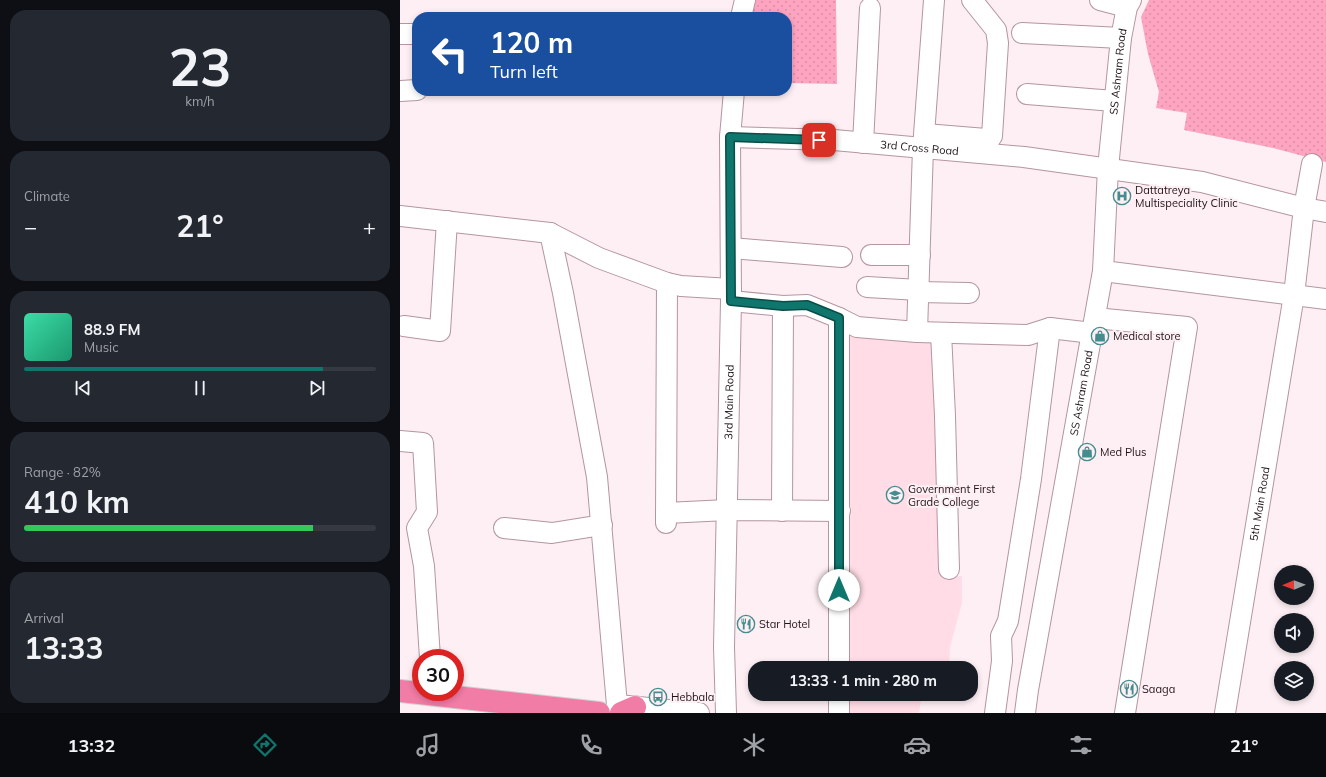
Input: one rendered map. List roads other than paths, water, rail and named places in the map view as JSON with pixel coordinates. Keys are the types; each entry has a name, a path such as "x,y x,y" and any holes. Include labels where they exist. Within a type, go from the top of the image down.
{"highway":[{"path":"400,690 618,710"}],"street":[{"path":"742,12 745,0"},
{"path":"917,332 924,141 934,0"},
{"path":"924,141 990,139 992,136 998,42 997,35 996,30 972,0"},
{"path":"1100,0 1129,3"},
{"name":"SS Ashram Road","path":"1025,713 1103,270 1108,168 1120,38 1129,3"},
{"path":"863,143 870,8"},
{"path":"1022,33 1120,38"},
{"path":"400,34 412,34"},
{"path":"400,91 412,90"},
{"path":"1027,94 1114,101"},
{"name":"3rd Main Road","path":"726,713 724,647 731,295 730,137 734,96"},
{"name":"3rd Cross Road","path":"730,137 834,140 863,143 924,141 1024,157 1202,182 1304,208 1326,212"},
{"name":"5th Main Road","path":"1225,713 1294,295 1304,208 1312,164"},
{"path":"400,216 550,233 599,258 667,284 783,306 807,305 839,318 857,328 941,333 1028,335 1050,328 1094,325 1187,327 1125,713"},
{"path":"404,326 440,331 447,221"},
{"path":"550,233 563,293 597,477 618,710"},
{"path":"731,248 842,257"},
{"path":"871,255 920,255"},
{"path":"1103,270 1326,299"},
{"path":"667,284 666,518 727,510 840,511"},
{"path":"868,287 968,293"},
{"path":"782,511 783,306"},
{"path":"839,318 839,661"},
{"path":"995,713 1002,661 1001,636 1008,621 1031,479 1050,328"},
{"path":"941,333 949,569"},
{"path":"400,441 423,444 427,512 417,528 424,566 429,649"},
{"path":"504,528 552,533 602,525"},
{"path":"400,681 412,683"},
{"path":"464,689 618,710 700,713"},
{"path":"839,701 839,713"}],"place":[{"name":"Dattatreya Multispeciality Clinic","path":"1122,196"},
{"name":"Medical store","path":"1100,336"},
{"name":"Med Plus","path":"1087,452"},
{"name":"Government First Grade College","path":"895,495"},
{"name":"Star Hotel","path":"746,624"},
{"name":"Saaga","path":"1129,689"},
{"name":"Hebbala","path":"658,697"}]}
